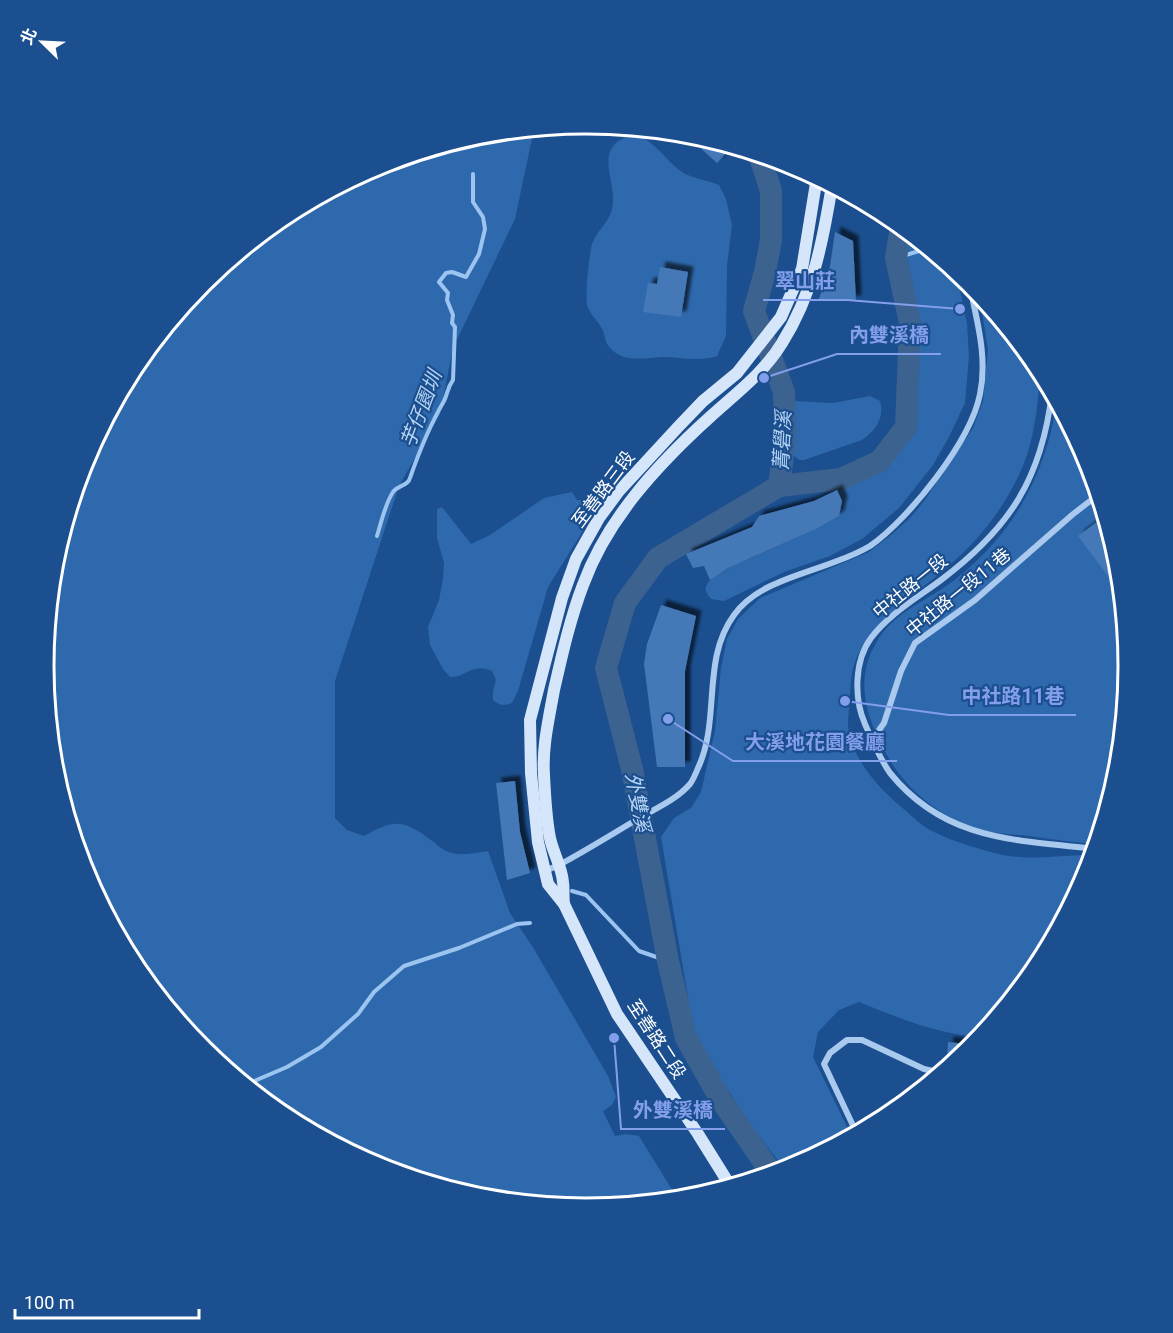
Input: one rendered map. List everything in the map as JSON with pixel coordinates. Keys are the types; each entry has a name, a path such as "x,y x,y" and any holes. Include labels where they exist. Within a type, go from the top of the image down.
{"street":[{"name":"至善路三段","path":"544,871 538,842 531,773 530,720 562,598 576,559 599,518 619,491 687,418 750,359 769,335 790,301 802,269 816,186"},
{"name":"至善路三段","path":"559,866 550,839 544,772 547,726 562,653 583,585 615,521 657,470 709,418 761,372 782,344 799,313 812,282 824,240 831,194"},
{"path":"544,871 559,866 673,798 691,783 701,762 707,739 713,667 721,636 734,614 754,596 778,583 868,547 896,525 924,494 957,445 970,421 980,394 982,349 972,300"},
{"name":"中社路一段","path":"1050,405 1034,472 997,531 970,558 897,612 870,639 857,672 859,711 889,771 911,795 941,818 975,832 1001,838 1087,848"},
{"name":"中社路一段11巷","path":"872,740 884,723 901,671 915,643 975,600 1092,500"},
{"name":"至善路二段","path":"559,866 563,880 564,904"},
{"name":"至善路二段","path":"544,871 548,884 564,904 617,1014 727,1180"},
{"path":"854,1127 824,1064 830,1053 847,1040 862,1040 933,1071"}],"shaded area":[{"path":"629,136 642,137 685,174 719,185 726,199 732,225 727,266 726,336 717,356 697,359 662,357 639,359 618,355 607,344 602,329 588,308 587,288 591,249 612,209 609,156 612,148 620,140"},
{"path":"532,137 515,219 453,348 440,414 399,486 335,681 335,818 347,830 364,836 383,826 398,824 413,828 451,853 467,854 488,851 510,913 534,949 608,1076 616,1097 612,1105 603,1111 615,1136 626,1134 639,1136 674,1191 621,1198 586,1199 552,1198 483,1189 415,1171 383,1158 320,1128 291,1109 235,1067 210,1043 164,991 144,962 125,933 95,870 82,838 64,770 55,701 54,666 55,632 64,563 82,495 95,463 125,400 144,371 186,315 210,290 262,244 291,224 320,205 383,175 415,162 483,144"},
{"path":"905,240 959,286 967,324 969,356 965,403 949,437 933,465 899,508 862,539 830,556 784,572 724,601 711,599 706,587 717,574 807,533 838,516 842,501 837,490 848,480 867,473 882,462 908,435 913,413 916,315"},
{"path":"982,311 1009,342 1039,386 1033,434 1027,455 1012,489 980,535 953,562 886,618 861,649 853,668 851,682 848,725 850,738 868,773 895,802 930,830 975,848 1014,857 1084,855 1048,933 1009,991 970,1036 918,1024 859,1002 839,1010 818,1032 813,1057 849,1130 779,1162 750,1124 695,1039 661,837 674,818 691,808 701,792 715,731 721,668 727,639 738,619 760,598 869,552 891,535 911,517 924,501 973,428 983,401 988,350"},
{"path":"870,396 880,401 881,413 878,424 862,440 804,460 799,460 792,454 789,403 794,401 833,403"},
{"path":"1055,413 1091,495 1101,529 1109,563 1118,632 1118,701 1114,736 1109,770 1089,843 1002,834 976,828 941,812 912,789 890,760 869,716 865,695 867,663 882,634 905,612 966,571 1005,530 1033,483"},
{"path":"572,492 577,500 598,501 596,510 548,587 518,691 512,703 500,704 493,700 496,680 492,671 479,668 450,677 430,645 428,627 439,600 444,563 437,538 437,509 442,507 471,544 490,535 544,498"}],"building":[{"path":"698,146 726,153 717,163"},
{"path":"835,232 853,241 856,301 819,299 830,266"},
{"path":"660,267 688,272 681,317 643,312 648,283 657,284"},
{"path":"837,490 842,501 839,516 816,529 728,568 710,580 704,566 693,568 686,554 752,527 759,516 814,501"},
{"path":"1099,521 1112,581 1078,536"},
{"path":"661,605 696,616 685,671 685,767 657,767 644,664 647,644"},
{"path":"515,781 520,832 530,873 507,880 496,783"},
{"path":"948,1042 962,1044 947,1058"}],"waterway":[{"name":"菁礐溪","path":"762,164 771,191 771,240 754,311 784,392 785,440 779,486"},
{"name":"芋仔園圳","path":"377,536 390,497 395,490 409,481 425,439 453,380 455,327 447,300 448,293 439,282 446,273 452,272 466,277 479,254 485,229 483,217 473,202 473,174"},
{"name":"外雙溪","path":"768,1167 721,1100 686,1038 668,961 632,769 606,668 625,603 658,558 779,486 841,479 880,461 906,427 910,323 896,258 899,236"},
{"path":"896,258 919,251"},
{"path":"572,891 586,895 639,951 668,961"},
{"path":"253,1082 287,1067 321,1047 358,1014 374,992 404,966 459,948 517,924 530,923"}],"place":[{"name":"翠山莊","path":"960,309"},
{"name":"內雙溪橋","path":"764,378"},
{"name":"中社路11巷","path":"845,701"},
{"name":"大溪地花園餐廳","path":"668,719"},
{"name":"外雙溪橋","path":"614,1038"}]}
